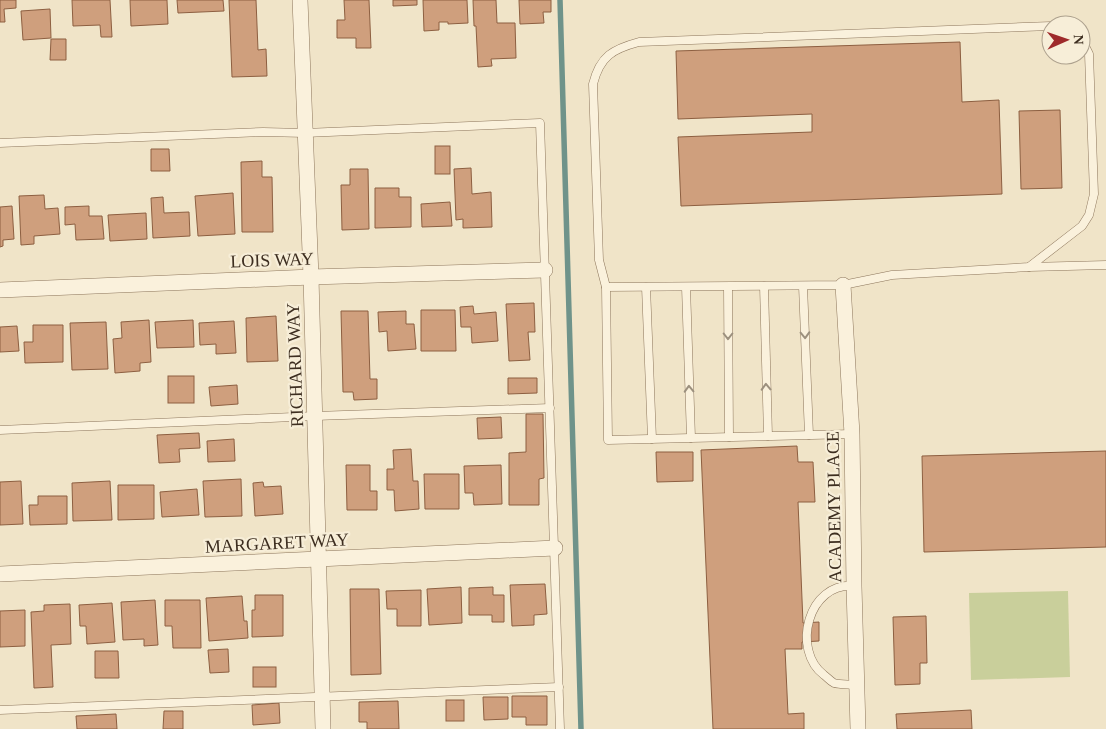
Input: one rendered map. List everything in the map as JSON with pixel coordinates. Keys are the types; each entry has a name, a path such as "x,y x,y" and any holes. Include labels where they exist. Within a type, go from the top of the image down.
{"street":[{"name":"RICHARD WAY","path":"300,0 311,277 323,729"},
{"name":"LOIS WAY","path":"0,290 311,277 545,270"},
{"name":"ACADEMY PLACE","path":"843,286 852,434 858,729"},
{"name":"MARGARET WAY","path":"0,574 555,548"}],"lane":[{"path":"852,434 608,440 606,287 599,260 594,84 597,70 606,58 618,48 638,42 1041,26"},
{"path":"1029,267 1082,226 1089,215 1094,194 1089,65"},
{"path":"0,143 540,123 560,729"},
{"path":"606,287 843,286 892,275 1106,264"},
{"path":"764,286 768,436"},
{"path":"804,286 809,435"},
{"path":"646,287 652,439"},
{"path":"686,287 690,438"},
{"path":"728,287 729,437"},
{"path":"0,430 550,408"},
{"path":"854,586 844,585 828,593 815,605 807,621 806,639 810,657 819,672 834,682 856,685"},
{"path":"0,710 559,687"}],"green space":[{"path":"1068,591 1070,677 971,680 969,593"}],"building":[{"path":"0,0 16,0 16,8 4,9 5,22 0,22"},
{"path":"72,0 110,0 112,37 101,37 100,25 73,26"},
{"path":"130,0 167,0 168,24 131,26"},
{"path":"177,0 223,0 224,11 178,13"},
{"path":"229,0 256,0 258,50 266,49 267,76 232,77"},
{"path":"344,0 369,0 371,48 356,48 356,38 337,38 337,20 345,20"},
{"path":"393,0 417,0 417,5 393,6"},
{"path":"423,0 467,0 468,23 448,24 448,22 439,22 439,30 424,31"},
{"path":"473,0 496,0 497,23 515,23 516,58 491,59 492,66 478,67"},
{"path":"519,0 551,0 551,12 543,12 544,23 520,24"},
{"path":"50,9 51,38 23,40 21,11"},
{"path":"51,39 66,39 66,60 50,60"},
{"path":"960,42 962,102 999,100 1002,194 681,206 678,137 812,132 812,114 678,119 676,51"},
{"path":"1060,110 1062,188 1021,189 1019,111"},
{"path":"435,146 450,146 450,174 435,174"},
{"path":"151,149 169,149 170,171 151,171"},
{"path":"262,161 262,177 272,177 273,232 242,232 241,162"},
{"path":"471,168 472,194 491,192 492,227 463,228 463,219 456,220 454,169"},
{"path":"350,169 368,169 369,229 342,230 341,185 350,185"},
{"path":"375,188 399,188 399,197 411,197 411,227 375,228"},
{"path":"233,193 235,234 198,236 195,196"},
{"path":"44,195 45,209 58,208 60,234 34,236 34,244 21,245 19,196"},
{"path":"163,197 164,213 189,212 190,236 153,238 151,198"},
{"path":"450,202 452,226 422,227 421,204"},
{"path":"12,206 14,239 3,240 3,246 0,247 0,207"},
{"path":"89,206 89,216 102,216 104,239 76,240 75,224 65,225 65,207"},
{"path":"146,213 147,239 110,241 108,215"},
{"path":"534,303 535,332 528,332 530,360 509,361 506,304"},
{"path":"473,306 474,314 496,312 498,341 472,343 471,327 461,327 460,307"},
{"path":"421,310 455,310 456,351 421,351"},
{"path":"341,311 368,311 370,379 377,379 377,399 354,400 353,392 343,392"},
{"path":"406,311 406,324 414,324 416,349 388,351 387,331 379,332 378,312"},
{"path":"276,316 278,361 247,362 246,318"},
{"path":"149,320 151,362 140,363 140,371 115,373 113,339 122,338 121,322"},
{"path":"193,320 194,347 157,348 155,322"},
{"path":"234,321 236,353 216,354 216,344 200,345 199,323"},
{"path":"106,322 108,369 72,370 70,323"},
{"path":"33,325 63,325 63,362 25,363 24,342 33,342"},
{"path":"17,326 19,351 0,352 0,327"},
{"path":"168,376 194,376 194,403 168,403"},
{"path":"508,378 537,378 537,393 508,394"},
{"path":"237,385 238,404 211,406 209,387"},
{"path":"526,414 543,414 544,478 539,479 539,505 509,505 509,453 526,452"},
{"path":"501,417 502,438 478,439 477,418"},
{"path":"199,433 200,448 179,449 180,462 159,463 157,435"},
{"path":"234,439 235,461 208,462 207,441"},
{"path":"797,446 798,462 813,462 815,502 798,502 803,623 819,622 819,641 802,642 802,649 785,649 788,714 804,713 804,729 713,729 701,450"},
{"path":"411,449 413,481 418,481 419,509 395,511 394,490 387,490 387,469 394,469 393,450"},
{"path":"1106,451 1106,547 924,552 922,456"},
{"path":"656,452 693,452 693,481 657,482"},
{"path":"346,465 370,465 370,491 377,491 377,510 347,510"},
{"path":"501,465 502,504 474,505 473,493 465,493 464,466"},
{"path":"424,474 459,474 459,509 425,509"},
{"path":"241,479 242,516 205,517 203,481"},
{"path":"21,481 23,524 0,525 0,482"},
{"path":"110,481 112,520 73,521 72,483"},
{"path":"263,482 264,487 281,486 283,514 255,516 253,483"},
{"path":"118,485 154,485 154,519 118,520"},
{"path":"197,489 199,515 162,517 160,492"},
{"path":"38,496 67,496 67,524 30,525 29,505 38,505"},
{"path":"545,584 547,614 534,615 534,625 512,626 510,585"},
{"path":"461,587 462,623 429,625 427,589"},
{"path":"493,587 493,595 504,595 504,622 492,622 492,615 469,615 469,588"},
{"path":"350,589 379,589 381,674 351,675"},
{"path":"421,590 421,626 397,626 397,609 387,609 386,591"},
{"path":"255,595 283,595 283,636 252,637 252,610 255,610"},
{"path":"242,596 244,621 247,621 248,638 209,641 206,598"},
{"path":"155,600 158,645 144,646 144,639 123,640 121,602"},
{"path":"165,600 200,600 201,648 173,648 172,626 165,626"},
{"path":"112,603 115,642 87,644 86,626 80,626 79,605"},
{"path":"70,604 71,644 51,645 53,687 34,688 31,612 44,611 44,605"},
{"path":"25,610 25,646 0,647 0,611"},
{"path":"926,616 927,663 920,663 920,684 895,685 893,617"},
{"path":"228,649 229,672 210,673 208,650"},
{"path":"95,651 118,651 119,678 95,678"},
{"path":"253,667 276,667 276,687 253,687"},
{"path":"512,696 547,696 547,725 526,725 526,717 512,717"},
{"path":"483,697 508,697 508,719 484,720"},
{"path":"446,700 464,700 464,721 446,721"},
{"path":"398,701 399,729 367,729 367,722 359,722 359,702"},
{"path":"279,703 280,723 253,725 252,705"},
{"path":"971,710 972,729 897,729 896,714"},
{"path":"164,711 183,711 183,729 163,729"},
{"path":"116,714 117,729 77,729 76,716"}],"waterway":[{"path":"560,0 581,729"}]}
